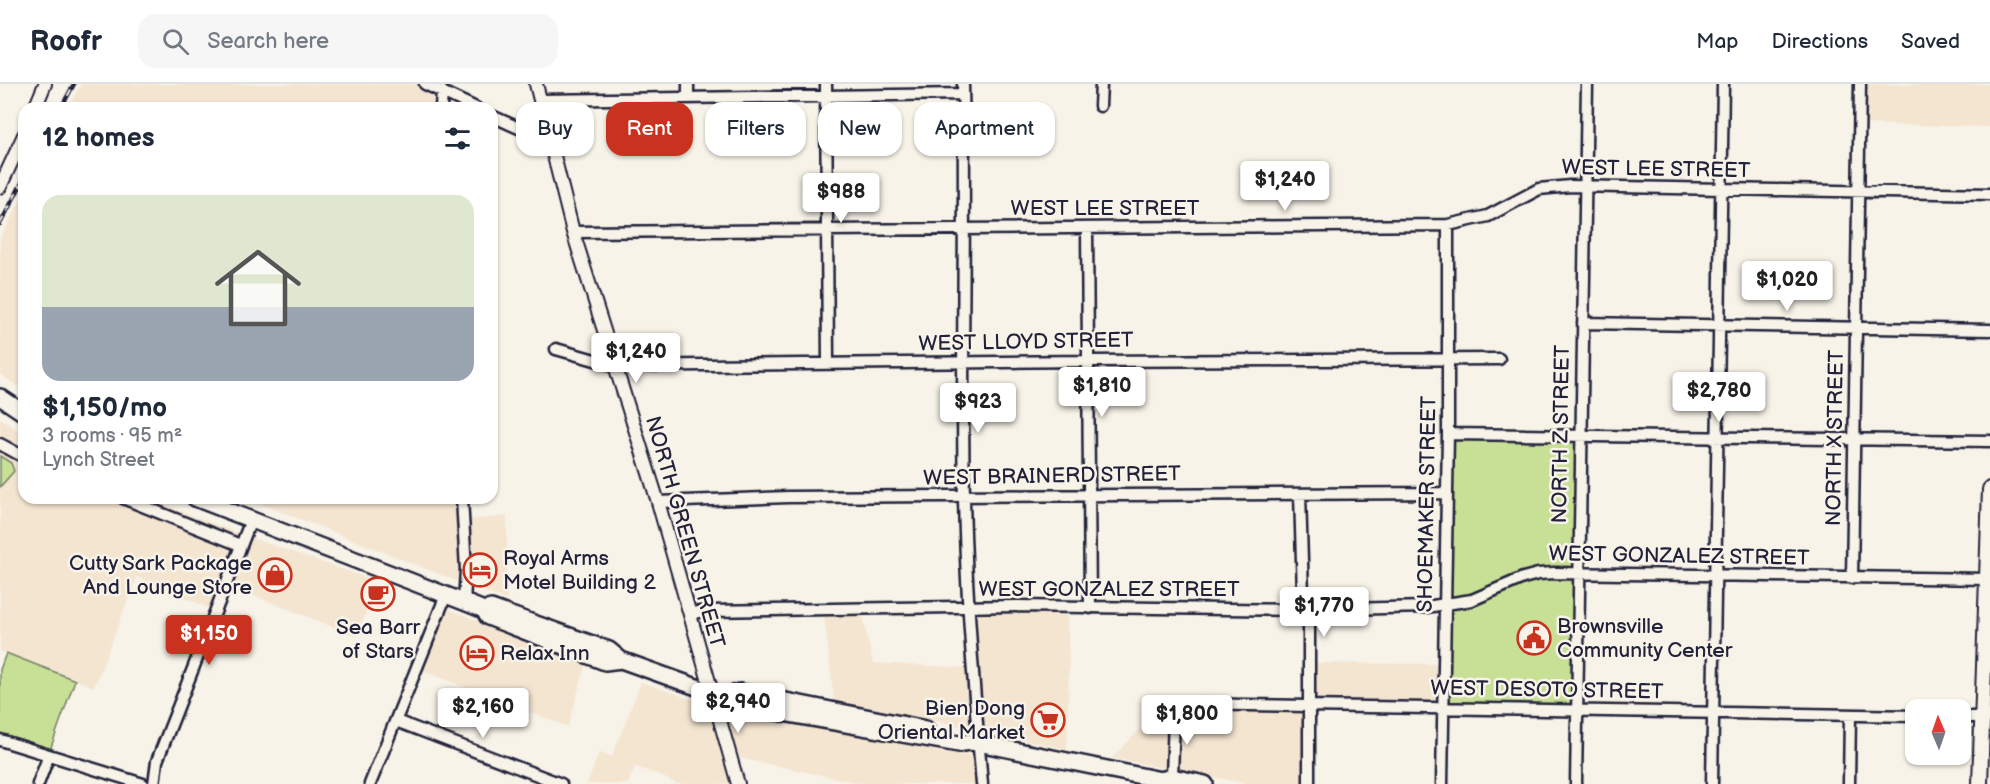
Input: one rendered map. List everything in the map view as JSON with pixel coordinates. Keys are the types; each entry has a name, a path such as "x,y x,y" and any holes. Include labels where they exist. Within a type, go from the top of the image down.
{"main road":[{"path":"0,397 18,409"},
{"path":"1980,784 1987,717 1990,489"},
{"path":"210,504 484,610 491,608 516,616 609,650 621,660 719,694 741,692 960,736 974,743 1166,781 1205,784"}],"street":[{"path":"38,102 45,84"},
{"path":"425,84 463,102"},
{"name":"NORTH GREEN STREET","path":"536,84 540,100"},
{"path":"688,84 688,97"},
{"path":"1100,106 1101,84"},
{"name":"NORTH Z STREET","path":"1576,784 1587,84"},
{"path":"1712,784 1723,84"},
{"name":"NORTH X STREET","path":"1852,578 1860,84"},
{"path":"540,100 688,97 826,90 963,89 964,497 974,743 982,784"},
{"path":"826,90 828,363"},
{"path":"441,102 442,92"},
{"path":"498,119 516,127"},
{"path":"0,187 4,172 18,146"},
{"name":"NORTH GREEN STREET","path":"554,156 573,232 616,366 690,614 719,694 738,784"},
{"name":"WEST LEE STREET","path":"573,232 1448,225 1488,216 1547,187 1990,194"},
{"name":"SHOEMAKER STREET","path":"1442,784 1448,434 1448,225"},
{"path":"1087,228 1090,608"},
{"path":"1583,323 1990,330"},
{"name":"WEST LLOYD STREET","path":"556,349 616,366 1088,360 1499,359"},
{"path":"1448,434 1990,441"},
{"path":"0,444 18,454"},
{"name":"WEST BRAINERD STREET","path":"657,502 788,497 1447,493"},
{"path":"1300,494 1305,610 1309,625 1309,784"},
{"path":"138,504 240,544"},
{"path":"462,504 466,570 464,602"},
{"path":"154,784 157,760 251,520"},
{"name":"WEST GONZALEZ STREET","path":"690,614 709,610 968,607 1305,610 1425,607 1472,600 1533,575 1554,573 1989,579"},
{"path":"370,784 446,595"},
{"name":"WEST DESOTO STREET","path":"1166,781 1174,716 1179,707 1185,704 1905,716"},
{"path":"1849,784 1850,715"},
{"path":"1971,717 1987,717"},
{"path":"396,721 561,784"},
{"path":"0,740 143,784"},
{"path":"38,784 49,755"}],"shaded area":[{"path":"81,84 414,84 436,94 437,98 437,102 71,102"},
{"path":"1864,84 1990,84 1990,127 1863,124"},
{"path":"18,204 18,386 0,374 0,239"},
{"path":"0,418 18,430 18,449 0,439"},
{"path":"0,450 18,459 18,504 124,504 235,547 211,609 137,577 94,687 0,651 0,487 14,471 11,463 0,456"},
{"path":"151,504 162,504 240,534 238,538"},
{"path":"261,504 457,504 462,583"},
{"path":"507,516 507,600 470,586 467,520"},
{"path":"249,537 379,582 356,636 229,586"},
{"path":"446,608 586,664 568,727 421,670"},
{"path":"973,612 1067,612 1069,668 1067,749 981,731"},
{"path":"862,614 873,663 968,668 973,729 834,700 824,615"},
{"path":"1314,663 1440,664 1439,703 1314,701"},
{"path":"641,682 711,706 733,784 677,784 635,767 628,784 587,784 599,753 612,756"},
{"path":"1164,704 1174,704 1170,715 1168,769 1112,758"},
{"path":"720,709 975,756 977,784 864,784 734,757"},
{"path":"1186,709 1305,711 1304,784 1249,784 1177,770 1178,717"}],"green space":[{"path":"1452,439 1577,440 1575,568 1449,599"},
{"path":"0,456 11,463 14,471 0,487"},
{"path":"1555,578 1574,578 1573,706 1448,704 1449,609 1528,583"},
{"path":"6,653 75,680 50,750 0,735 0,670"}],"railway":[{"path":"64,102 74,84"},
{"path":"0,224 18,190"}],"place":[{"name":"Royal Arms Motel Building 2","path":"480,570"},
{"name":"Cutty Sark Package And Lounge Store","path":"275,575"},
{"name":"Sea Barr of Stars","path":"378,594"},
{"name":"Brownsville Community Center","path":"1534,638"},
{"name":"Relax Inn","path":"477,653"},
{"name":"Bien Dong Oriental Market","path":"1048,720"}]}
